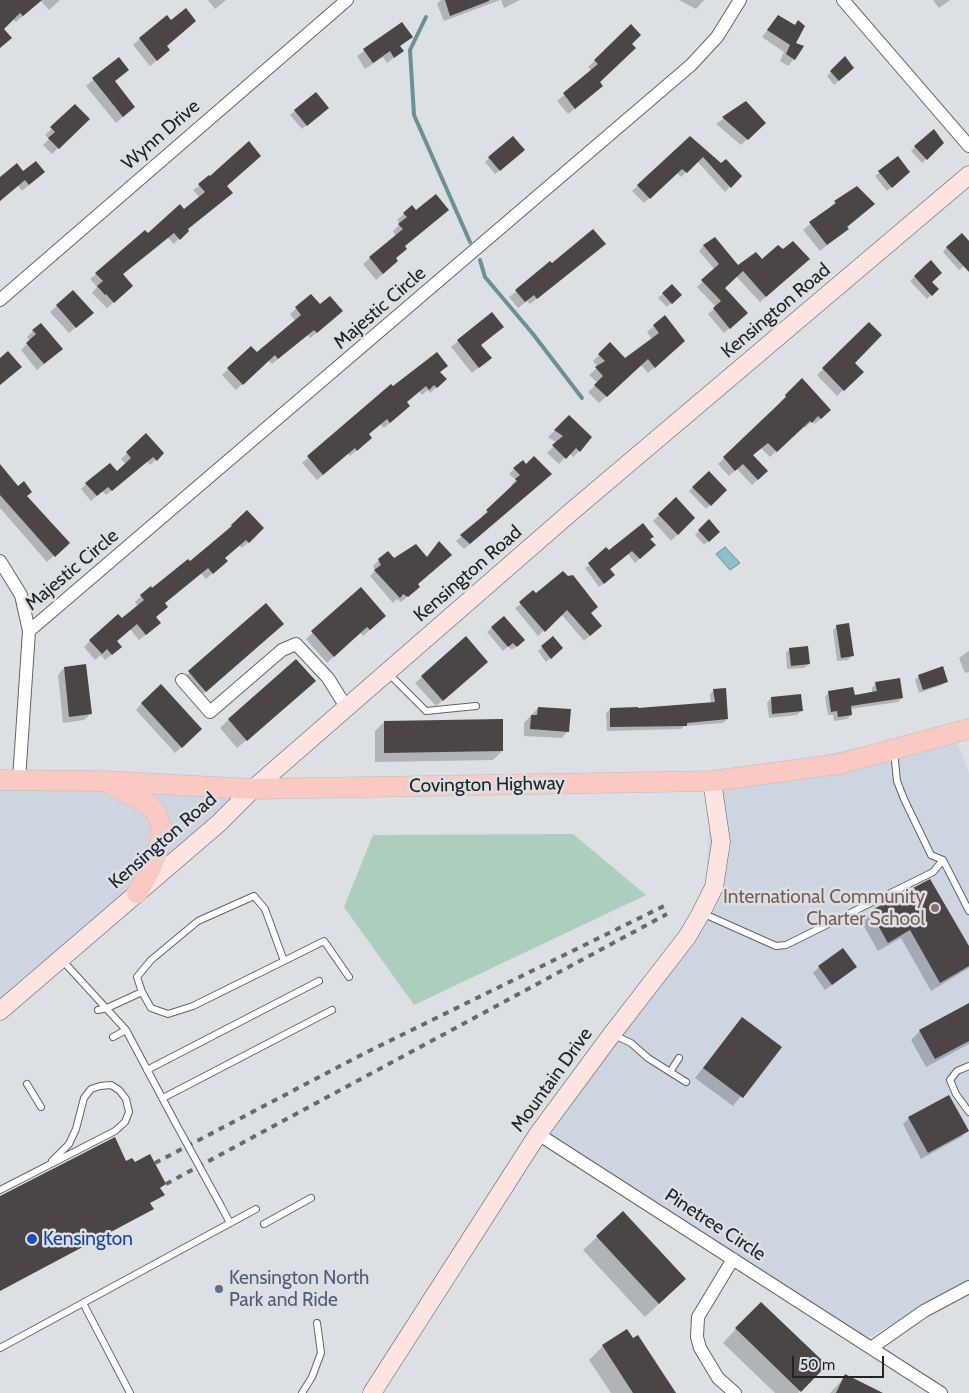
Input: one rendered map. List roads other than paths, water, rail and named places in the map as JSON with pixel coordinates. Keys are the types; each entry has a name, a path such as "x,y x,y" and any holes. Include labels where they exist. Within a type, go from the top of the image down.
{"main road":[{"name":"Covington Highway","path":"9,780 105,781 252,789 712,781 839,764 969,729"},
{"path":"105,781 146,803 156,812 161,825 160,844 151,868 137,893"}],"street":[{"name":"Wynn Drive","path":"0,300 347,0"},
{"name":"Majestic Circle","path":"29,631 691,65 717,37 740,0"},
{"path":"844,0 969,146"},
{"name":"Kensington Road","path":"0,1011 218,823 252,789 571,512 969,175"},
{"path":"0,561 21,595 29,631 9,780"},
{"path":"182,680 210,712 282,650 296,644 328,678 346,707"},
{"name":"Mountain Drive","path":"372,1393 538,1134 687,937 701,913 714,887 721,842 712,781"},
{"name":"Pinetree Circle","path":"538,1134 942,1393"},
{"path":"733,1259 698,1317 697,1337 700,1348 718,1378 734,1393"},
{"path":"871,1348 924,1311 969,1287"}],"lane":[{"path":"387,672 426,711 476,706"},
{"path":"894,750 897,781 904,799 931,856 943,860 969,911"},
{"path":"701,913 776,946 786,945 933,872 943,860"},
{"path":"284,961 266,909 254,896 198,921 151,960 137,977 142,992 151,1008 168,1014 193,1006 284,961 324,941 349,977"},
{"path":"61,959 126,1030 230,1223"},
{"path":"147,1070 319,981"},
{"path":"98,1010 107,1008 142,992"},
{"path":"163,1098 332,1010"},
{"path":"113,1037 126,1030"},
{"path":"612,1034 631,1044 648,1058 686,1082"},
{"path":"670,1072 679,1058"},
{"path":"969,1066 958,1071 950,1080 956,1094 969,1109"},
{"path":"27,1084 41,1107"},
{"path":"0,1190 115,1131 125,1122 129,1112 126,1099 119,1090 111,1085 91,1089 84,1098 76,1129 69,1144 52,1162"},
{"path":"264,1224 311,1198"},
{"path":"0,1348 256,1209"},
{"path":"83,1303 130,1393"},
{"path":"302,1393 312,1377 321,1353 317,1323"}],"water":[{"path":"725,547 740,563 730,570 716,554"}],"waterway":[{"path":"426,17 410,50 414,115 470,242"},
{"path":"480,260 485,277 533,334 582,398"}],"railway":[{"path":"155,1163 365,1053 664,906"},
{"path":"166,1184 667,914"}],"place":[{"name":"International Community Charter School","path":"935,908"},
{"name":"Kensington","path":"32,1239"},
{"name":"Kensington North Park and Ride","path":"219,1289"}]}
